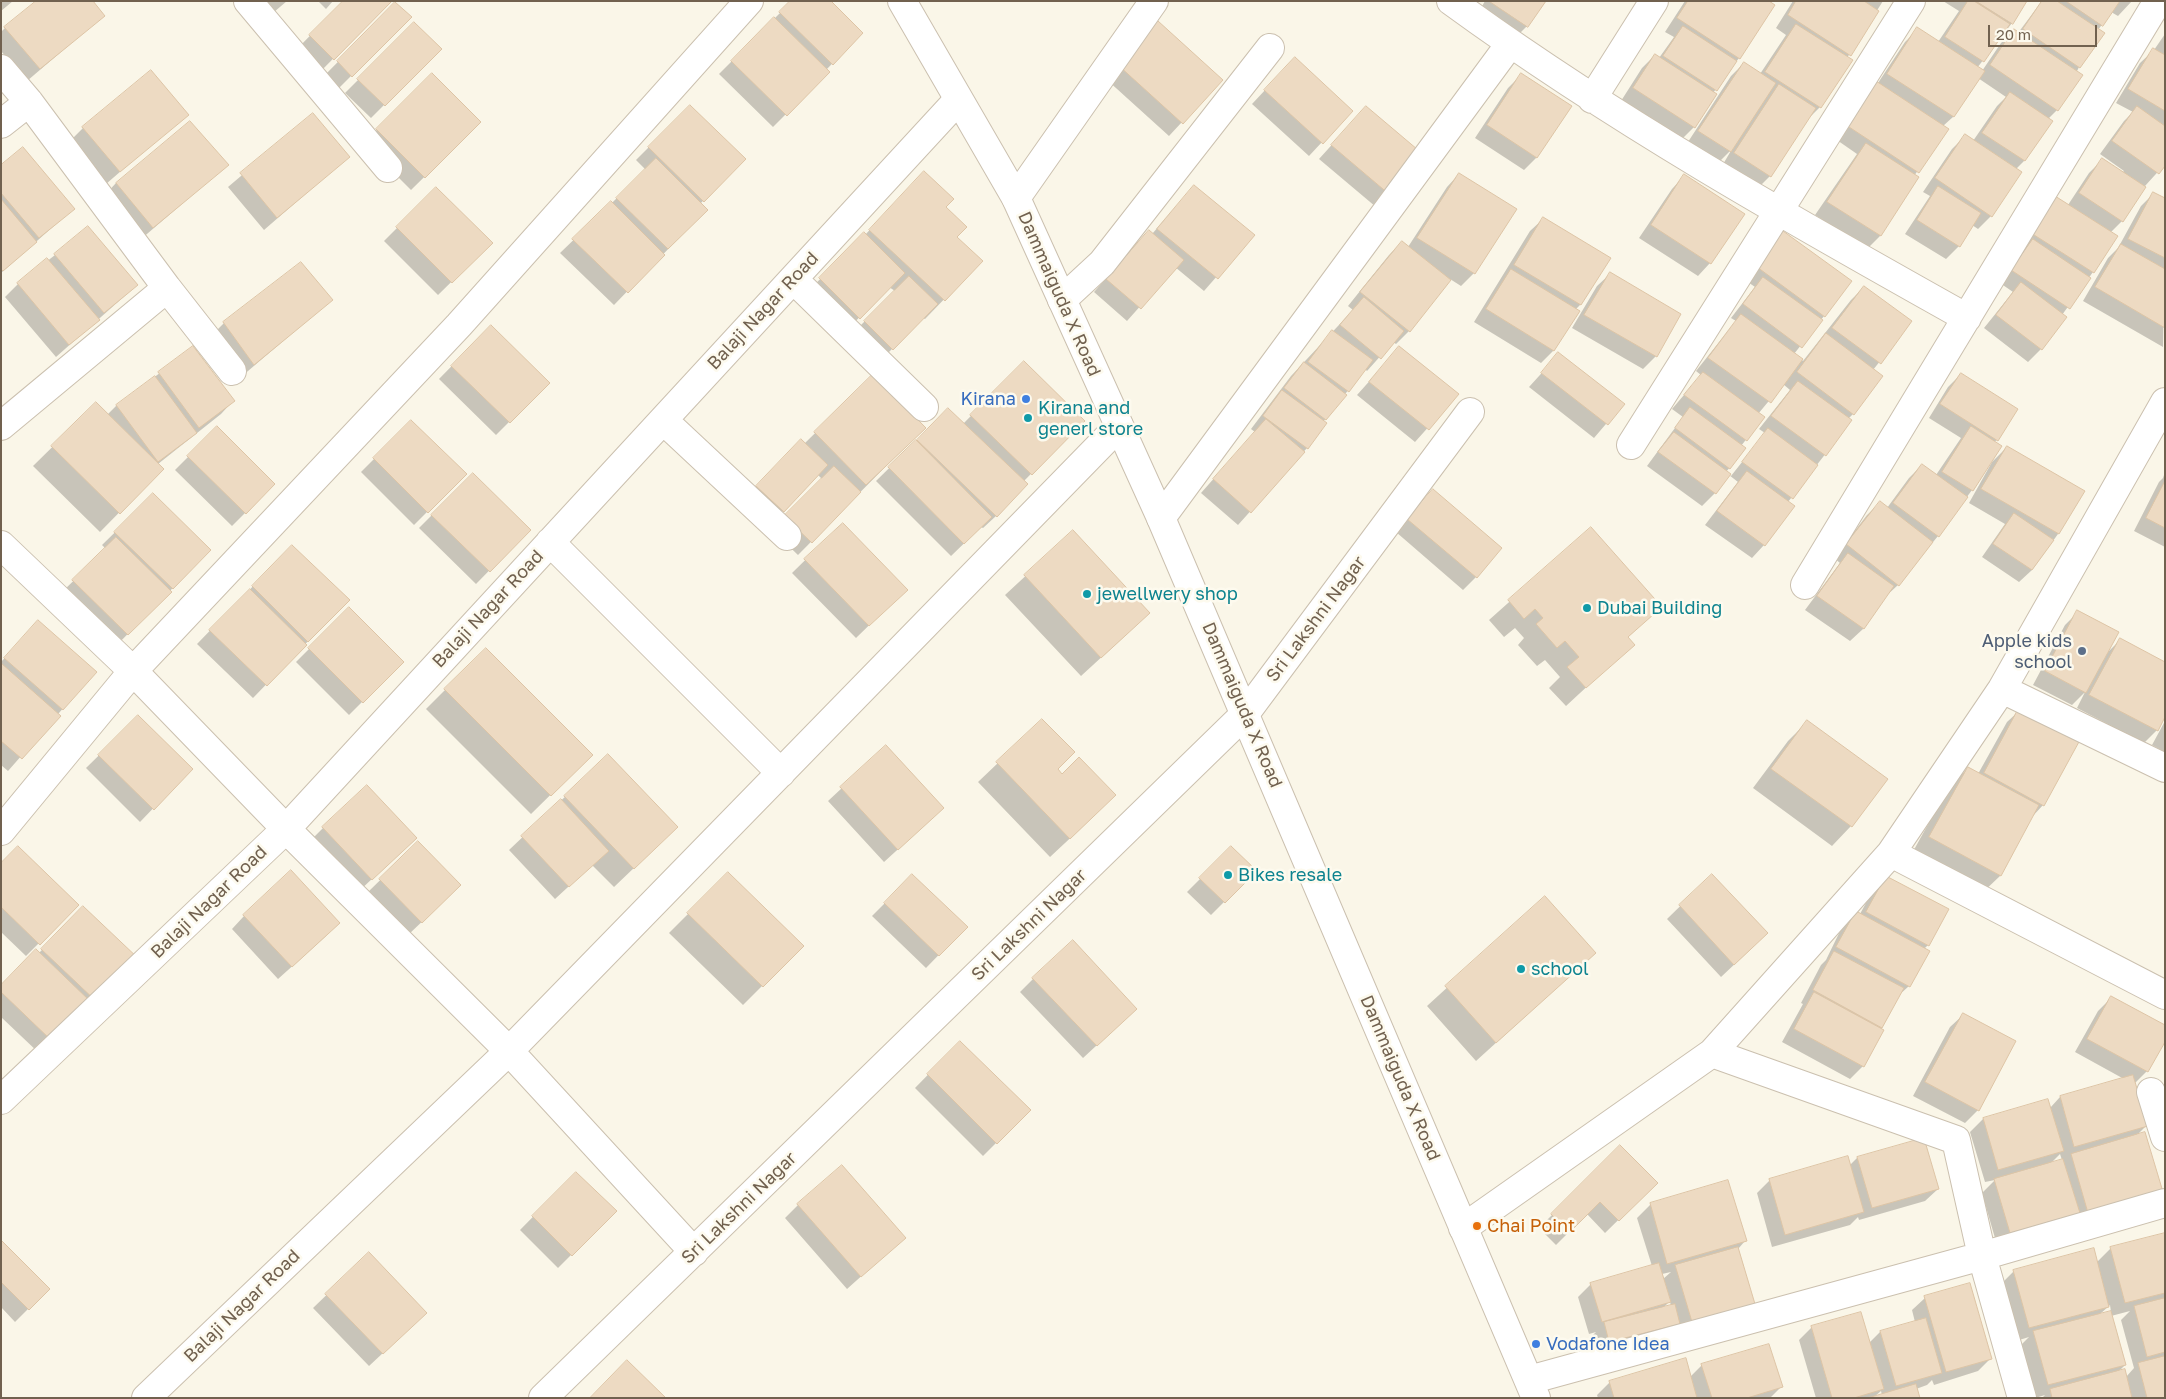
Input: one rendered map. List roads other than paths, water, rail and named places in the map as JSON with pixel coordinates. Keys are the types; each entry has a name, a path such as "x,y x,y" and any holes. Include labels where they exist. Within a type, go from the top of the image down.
{"street":[{"path":"248,1 388,168"},
{"path":"1,831 133,672 458,325 750,1"},
{"name":"Dammaiguda X Road","path":"902,1 1016,198 1161,518 1533,1389"},
{"path":"1016,198 1154,1"},
{"path":"1451,1 1510,44 1592,99 1777,212 1967,318"},
{"path":"1592,99 1654,1"},
{"path":"1631,444 1911,1"},
{"path":"1805,585 2158,1"},
{"path":"1161,518 1510,44"},
{"path":"1062,300 1102,263 1270,48"},
{"path":"1,70 29,102 167,288 232,371"},
{"name":"Balaji Nagar Road","path":"1,1100 286,828 958,100"},
{"path":"1,124 29,102"},
{"path":"793,279 924,407"},
{"path":"1,426 167,288"},
{"path":"1463,1228 1712,1053 1891,853 2002,689 2165,402"},
{"name":"Sri Lakshni Nagar","path":"542,1398 1245,714 1470,412"},
{"path":"663,420 787,536"},
{"name":"Balaji Nagar Road","path":"146,1398 509,1050 1119,426"},
{"path":"550,542 781,772"},
{"path":"1,545 133,672 286,828 509,1050 694,1252"},
{"path":"2002,689 2165,768"},
{"path":"1891,853 2165,995"},
{"path":"1712,1053 1956,1140 1982,1256 2022,1398"},
{"path":"2151,1092 2165,1137"},
{"path":"1533,1389 2165,1203"}],"place":[{"name":"Kirana","path":"1026,399"},
{"name":"Kirana and generl store","path":"1028,418"},
{"name":"jewellwery shop","path":"1087,594"},
{"name":"Dubai Building","path":"1587,608"},
{"name":"Apple kids school","path":"2082,651"},
{"name":"Bikes resale","path":"1228,875"},
{"name":"school","path":"1521,969"},
{"name":"Chai Point","path":"1477,1226"},
{"name":"Vodafone Idea","path":"1536,1344"}]}
